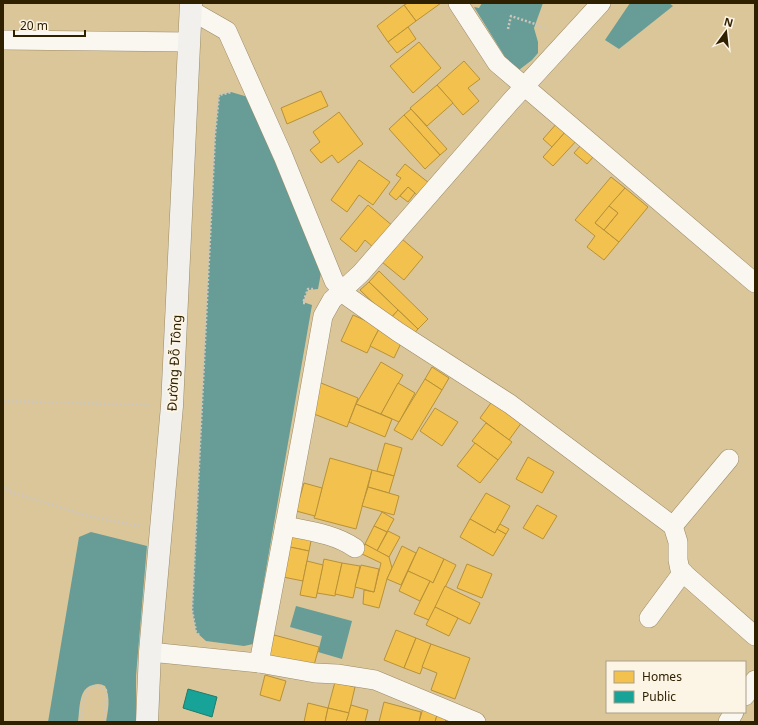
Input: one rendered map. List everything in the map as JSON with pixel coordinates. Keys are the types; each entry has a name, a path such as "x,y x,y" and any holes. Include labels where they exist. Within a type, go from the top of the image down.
{"main road":[{"name":"Đường Đỗ Tông","path":"147,722 150,652 172,406 191,7"}],"street":[{"path":"458,3 497,63 755,284"},
{"path":"259,663 323,316 332,300 361,273 524,86 601,3"},
{"path":"191,7 227,31 283,156 334,281 342,291 398,332 510,404 673,526 678,542 678,560 680,570 755,636"},
{"path":"3,40 190,42"},
{"path":"673,526 729,459"},
{"path":"285,526 330,536 347,542 356,548"},
{"path":"650,618 683,572"},
{"path":"150,652 259,663 315,673 337,674 375,680 476,722"},
{"path":"728,722 733,713"}],"path":[{"path":"508,29 511,16 535,24"},
{"path":"201,636 196,632 192,610 215,135 220,95 231,92 237,94"},
{"path":"308,304 303,303 308,289 318,289"},
{"path":"3,401 172,406"},
{"path":"3,487 14,493 85,515 161,530"},
{"path":"81,722 85,694 88,690 98,687 106,690 104,722"}],"water":[{"path":"482,3 543,3 534,28 538,42 538,53 532,60 515,73 474,7 479,8"},
{"path":"630,3 669,3 673,6 619,49 605,40"},
{"path":"231,92 248,97 321,273 318,289 308,290 303,302 312,305 253,644 244,646 206,641 196,632 192,610 215,135 219,95"},
{"path":"91,532 147,546 136,676 136,722 106,722 108,704 107,690 105,686 101,684 95,684 88,687 82,695 78,722 48,722 79,537"},
{"path":"296,606 352,621 342,659 318,652 322,636 290,627"}],"building: Homes":[{"path":"408,3 441,3 416,21 404,5"},
{"path":"404,5 416,21 388,42 377,26"},
{"path":"408,27 416,39 397,53 388,42"},
{"path":"419,42 441,68 413,93 390,66"},
{"path":"464,61 480,79 468,88 479,101 463,115 437,85"},
{"path":"437,85 453,103 427,126 410,108"},
{"path":"321,91 328,106 287,124 281,108"},
{"path":"411,109 447,149 440,155 404,115"},
{"path":"339,112 363,144 338,163 332,155 321,163 310,150 320,142 313,132"},
{"path":"404,115 440,155 425,169 389,129"},
{"path":"558,122 567,130 552,147 543,139"},
{"path":"567,130 578,139 553,166 543,157"},
{"path":"581,145 594,156 587,164 574,153"},
{"path":"359,160 390,182 373,205 359,195 347,212 331,200"},
{"path":"405,164 429,183 418,196 408,187 396,200 389,194 401,178 396,175"},
{"path":"611,177 625,188 595,223 619,242 604,260 587,247 595,236 575,220"},
{"path":"408,187 415,193 408,202 400,196"},
{"path":"625,188 648,207 619,242 604,230 618,213 609,206"},
{"path":"368,205 394,227 375,249 365,240 356,252 340,239"},
{"path":"609,206 618,213 604,230 595,223"},
{"path":"402,239 423,257 404,280 382,262"},
{"path":"379,271 428,319 418,329 369,282"},
{"path":"369,282 398,310 390,319 360,290"},
{"path":"398,310 418,329 410,338 390,319"},
{"path":"353,315 380,327 367,353 341,341"},
{"path":"380,327 403,339 394,358 370,346"},
{"path":"381,362 403,375 381,414 356,404"},
{"path":"432,367 449,378 442,390 425,379"},
{"path":"425,379 442,390 412,440 394,430"},
{"path":"321,383 358,398 347,427 309,412"},
{"path":"398,383 415,393 399,422 381,414"},
{"path":"493,400 522,422 509,440 480,418"},
{"path":"356,404 392,419 385,437 349,422"},
{"path":"435,408 458,422 442,446 420,431"},
{"path":"486,423 512,442 498,460 472,441"},
{"path":"385,443 402,448 394,476 377,471"},
{"path":"475,443 498,460 480,483 457,466"},
{"path":"528,457 554,472 542,493 516,479"},
{"path":"330,458 372,470 356,529 314,518"},
{"path":"372,470 394,476 389,493 368,487"},
{"path":"304,483 322,488 315,516 296,511"},
{"path":"368,487 399,496 394,515 362,506"},
{"path":"486,493 510,506 495,533 470,519"},
{"path":"537,505 557,516 543,539 523,528"},
{"path":"382,512 394,519 387,532 374,526"},
{"path":"470,519 495,533 497,529 506,534 493,556 460,537"},
{"path":"500,524 509,529 506,534 497,529"},
{"path":"374,526 387,532 377,551 365,544"},
{"path":"388,531 400,537 389,557 377,551"},
{"path":"293,532 312,536 309,551 290,547"},
{"path":"365,544 389,557 392,568 387,579 379,608 363,604 364,590 374,592 381,563 360,553"},
{"path":"402,546 416,553 401,585 387,579"},
{"path":"290,547 309,551 303,581 283,577"},
{"path":"419,547 444,559 433,583 408,571"},
{"path":"324,559 342,563 335,596 317,593"},
{"path":"444,559 456,565 429,620 414,614 430,581 433,583"},
{"path":"307,561 323,565 316,598 300,595"},
{"path":"342,563 360,566 353,598 335,594"},
{"path":"467,564 492,574 482,598 457,588"},
{"path":"361,565 379,569 374,592 355,587"},
{"path":"408,571 430,581 420,601 399,591"},
{"path":"445,586 480,603 470,624 435,607"},
{"path":"435,607 458,618 449,636 426,625"},
{"path":"396,630 416,638 404,668 384,660"},
{"path":"274,635 319,647 313,669 268,658"},
{"path":"416,638 431,644 420,674 404,668"},
{"path":"431,644 470,658 455,699 431,690 437,673 422,667"},
{"path":"265,675 286,681 280,701 260,695"},
{"path":"335,682 355,687 349,713 328,708"},
{"path":"384,702 421,712 419,722 379,722"},
{"path":"308,703 328,708 325,722 304,722"},
{"path":"351,705 368,710 365,722 346,722"},
{"path":"328,708 349,713 346,722 325,722"},
{"path":"423,708 438,712 435,722 419,722"},
{"path":"437,715 447,717 445,722 435,722"}],"building: Public":[{"path":"188,689 217,697 212,717 183,708"}]}
